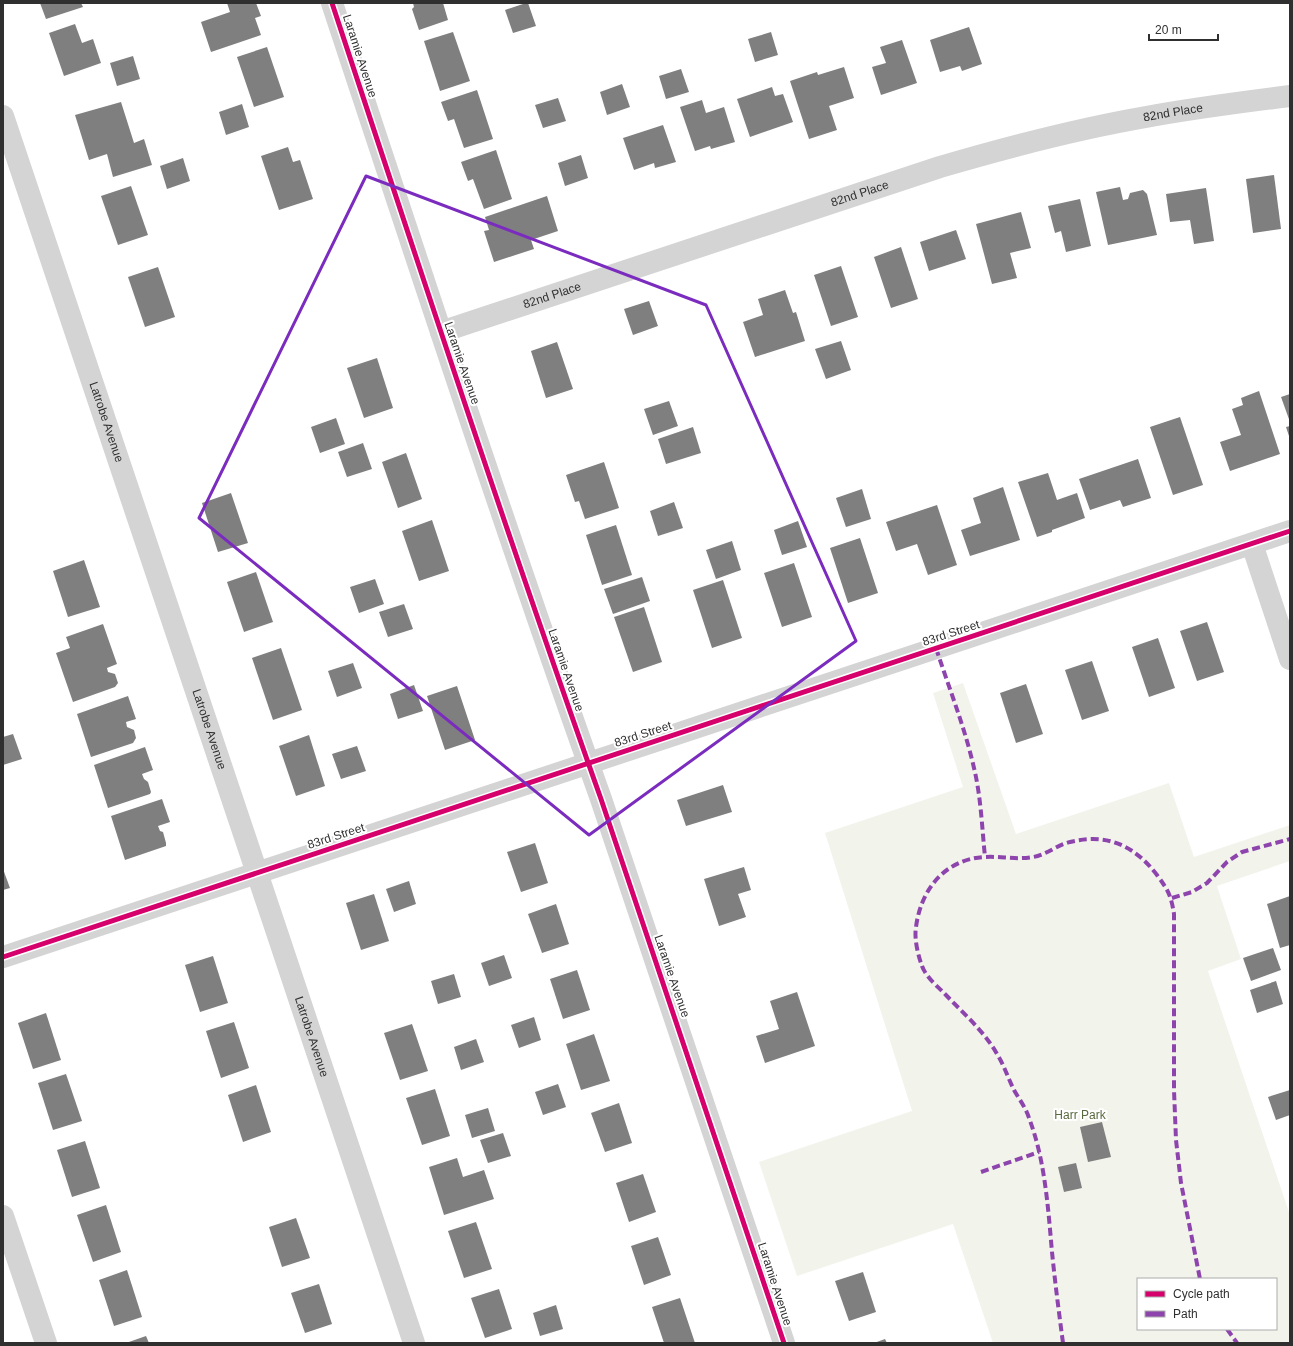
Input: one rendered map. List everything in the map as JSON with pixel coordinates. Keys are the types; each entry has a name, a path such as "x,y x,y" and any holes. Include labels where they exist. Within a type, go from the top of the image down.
{"street":[{"name":"Laramie Avenue","path":"332,3 441,332 784,1343"},
{"name":"82nd Place","path":"441,332 940,167 994,151 1146,117 1290,96"},
{"name":"Latrobe Avenue","path":"3,116 119,458 256,873 414,1343"},
{"name":"83rd Street","path":"3,957 1290,531"},
{"path":"1252,544 1290,660"},
{"path":"3,1216 46,1343"}],"highlighted area":[{"path":"366,176 706,305 856,641 589,835 199,518"}],"green space":[{"name":"Harr Park","path":"963,683 1016,834 1169,783 1194,857 1290,825 1290,861 1217,886 1241,959 1208,971 1290,1215 1290,1343 993,1343 953,1224 797,1276 759,1162 912,1111 825,833 963,787 933,693"}],"building":[{"path":"40,3 81,3 83,7 46,19"},
{"path":"227,3 256,3 261,16 255,18 261,35 211,52 201,22 230,12"},
{"path":"413,3 443,3 448,20 419,30 412,9 414,7"},
{"path":"528,3 536,26 513,33 505,10"},
{"path":"75,24 82,43 93,39 101,63 64,76 49,33"},
{"path":"969,27 982,64 962,71 960,66 940,72 930,40"},
{"path":"453,32 470,81 440,91 424,41"},
{"path":"771,32 778,55 755,62 748,39"},
{"path":"902,40 917,83 881,95 872,67 886,63 880,47"},
{"path":"267,47 284,97 254,107 237,57"},
{"path":"133,56 140,79 117,86 110,63"},
{"path":"844,67 854,98 829,106 837,130 809,139 790,81 817,72 818,75"},
{"path":"681,69 689,92 666,99 659,76"},
{"path":"622,84 630,107 607,115 600,92"},
{"path":"772,87 775,96 783,94 793,122 750,137 737,99"},
{"path":"477,90 493,139 464,148 454,119 448,121 441,102"},
{"path":"558,98 566,121 543,128 535,105"},
{"path":"702,100 706,113 724,107 735,142 711,149 710,146 695,151 680,107"},
{"path":"121,102 134,143 144,139 152,165 113,177 107,154 89,160 75,115"},
{"path":"242,104 249,127 226,135 219,112"},
{"path":"663,125 676,162 655,168 654,163 634,170 623,138"},
{"path":"288,147 293,162 300,160 313,199 279,210 261,156"},
{"path":"496,150 512,199 484,209 473,179 468,181 461,162"},
{"path":"581,155 588,178 565,186 558,163"},
{"path":"183,158 190,181 167,189 160,166"},
{"path":"1274,175 1281,229 1253,233 1246,179"},
{"path":"131,186 148,235 118,245 101,196"},
{"path":"1120,187 1123,200 1128,199 1130,193 1143,190 1147,194 1157,235 1108,245 1096,192"},
{"path":"1206,188 1214,241 1194,244 1190,220 1170,222 1166,194"},
{"path":"547,196 558,231 531,240 534,249 494,262 484,231 489,230 485,217"},
{"path":"1080,199 1091,246 1066,252 1061,231 1055,233 1048,206"},
{"path":"1021,212 1031,248 1010,253 1017,278 992,284 976,224"},
{"path":"956,230 966,259 929,271 920,242"},
{"path":"901,247 918,299 891,308 874,257"},
{"path":"841,266 858,317 831,326 814,275"},
{"path":"158,267 175,317 145,327 128,277"},
{"path":"785,290 793,313 796,312 805,341 755,357 743,322 763,315 758,299"},
{"path":"649,301 658,326 633,335 624,309"},
{"path":"841,341 851,370 826,379 815,349"},
{"path":"557,342 573,389 546,398 531,351"},
{"path":"377,358 393,408 364,418 347,368"},
{"path":"1259,391 1280,454 1230,471 1220,442 1241,435 1232,409 1243,405 1241,398"},
{"path":"1290,394 1290,422 1281,397"},
{"path":"669,401 678,426 653,435 644,409"},
{"path":"1180,417 1203,485 1173,495 1150,427"},
{"path":"336,418 345,444 320,453 311,427"},
{"path":"1290,426 1290,439 1286,427"},
{"path":"693,427 701,453 666,464 658,439"},
{"path":"363,443 372,469 347,477 338,452"},
{"path":"406,453 422,499 398,508 382,462"},
{"path":"1138,459 1151,498 1123,507 1120,500 1090,510 1079,479"},
{"path":"604,462 619,508 585,519 579,501 575,502 566,475"},
{"path":"1048,473 1057,500 1077,493 1085,518 1037,537 1018,482"},
{"path":"1003,487 1020,540 970,556 961,530 981,523 973,498"},
{"path":"862,489 871,519 846,527 836,498"},
{"path":"231,493 248,543 218,552 202,503"},
{"path":"674,502 683,528 658,536 650,511"},
{"path":"937,505 957,565 928,575 917,544 896,551 886,522"},
{"path":"432,520 449,571 419,581 402,531"},
{"path":"798,521 807,547 782,555 774,530"},
{"path":"616,525 632,575 602,585 586,535"},
{"path":"860,538 878,593 848,603 830,548"},
{"path":"732,541 741,570 716,579 706,550"},
{"path":"84,560 100,607 68,617 53,571"},
{"path":"794,563 812,617 782,627 764,573"},
{"path":"256,572 273,622 244,632 227,582"},
{"path":"642,577 650,601 613,614 604,589"},
{"path":"375,579 384,604 359,613 350,587"},
{"path":"723,580 742,638 712,648 693,590"},
{"path":"404,604 413,629 388,637 379,612"},
{"path":"644,607 662,662 633,672 614,617"},
{"path":"1207,622 1224,672 1197,681 1180,631"},
{"path":"103,624 117,664 107,668 108,672 115,674 118,683 115,687 73,702 56,653 70,648 66,637"},
{"path":"1158,638 1175,688 1149,697 1132,647"},
{"path":"281,648 302,710 273,720 252,658"},
{"path":"1092,661 1109,711 1082,720 1065,670"},
{"path":"353,663 362,688 337,697 328,671"},
{"path":"1026,684 1043,734 1016,743 1000,693"},
{"path":"414,685 423,711 398,719 390,694"},
{"path":"457,686 475,740 445,750 427,696"},
{"path":"128,696 136,719 126,722 127,727 134,730 136,738 133,743 91,757 77,714"},
{"path":"13,734 22,759 3,765 3,737"},
{"path":"309,735 325,786 296,796 279,746"},
{"path":"357,746 366,771 341,779 332,754"},
{"path":"145,747 153,770 142,774 144,779 148,782 151,792 150,794 108,808 94,765"},
{"path":"723,785 732,812 686,826 677,800"},
{"path":"162,799 170,822 158,826 160,831 163,832 166,846 125,860 111,816"},
{"path":"535,843 548,883 521,892 507,852"},
{"path":"744,867 751,890 738,894 746,917 719,926 704,879"},
{"path":"3,869 10,888 3,890"},
{"path":"409,881 416,904 394,912 386,889"},
{"path":"374,894 389,941 361,950 346,903"},
{"path":"1290,896 1290,945 1280,948 1267,904"},
{"path":"556,904 569,944 542,953 528,914"},
{"path":"1273,948 1281,970 1251,981 1243,958"},
{"path":"504,955 512,978 489,986 481,963"},
{"path":"213,956 228,1003 200,1012 185,965"},
{"path":"577,970 590,1010 563,1019 550,979"},
{"path":"454,974 461,997 438,1004 431,981"},
{"path":"1276,981 1283,1004 1257,1013 1250,990"},
{"path":"797,992 815,1046 765,1063 756,1036 779,1029 770,1001"},
{"path":"46,1013 61,1060 33,1069 18,1023"},
{"path":"534,1017 541,1040 519,1048 511,1025"},
{"path":"234,1022 249,1068 221,1078 206,1031"},
{"path":"412,1024 428,1071 400,1080 384,1033"},
{"path":"594,1034 610,1081 581,1090 566,1044"},
{"path":"476,1039 484,1062 461,1070 454,1047"},
{"path":"66,1074 82,1121 53,1130 38,1083"},
{"path":"558,1084 566,1107 543,1115 535,1092"},
{"path":"256,1085 271,1132 243,1142 228,1095"},
{"path":"435,1089 450,1136 422,1145 406,1098"},
{"path":"1290,1090 1290,1115 1276,1120 1268,1097"},
{"path":"619,1103 632,1143 605,1152 591,1113"},
{"path":"488,1108 495,1131 472,1138 465,1115"},
{"path":"1102,1122 1111,1157 1088,1162 1080,1127"},
{"path":"503,1133 511,1156 488,1163 480,1140"},
{"path":"85,1141 100,1188 72,1197 57,1150"},
{"path":"457,1158 463,1177 484,1170 494,1199 444,1215 429,1167"},
{"path":"1076,1163 1082,1188 1064,1192 1058,1167"},
{"path":"643,1174 656,1212 629,1222 616,1183"},
{"path":"106,1205 121,1252 93,1262 77,1215"},
{"path":"296,1218 310,1258 282,1267 269,1227"},
{"path":"476,1222 492,1269 464,1278 448,1231"},
{"path":"658,1237 671,1275 644,1285 631,1246"},
{"path":"127,1270 142,1317 114,1326 99,1280"},
{"path":"863,1272 876,1312 849,1321 835,1281"},
{"path":"319,1284 332,1324 305,1333 291,1293"},
{"path":"499,1289 512,1329 485,1338 471,1298"},
{"path":"680,1298 695,1343 664,1343 652,1307"},
{"path":"556,1305 563,1329 540,1336 533,1313"},
{"path":"146,1336 149,1343 126,1343"},
{"path":"885,1339 887,1343 874,1343"}],"marked path":[{"path":"936,648 974,768 980,801 985,857"},
{"path":"1063,1343 1054,1275 1045,1184 1039,1150 1028,1114 992,1046 973,1022 929,978 922,966 918,952 916,927 923,900 937,878 958,863 985,857 1033,857 1070,842 1096,839 1119,844 1139,856 1157,875 1166,889 1172,902 1174,914 1174,1090 1176,1140 1181,1183 1200,1278"},
{"path":"1172,898 1192,892 1207,883 1227,862 1242,852 1290,839"},
{"path":"981,1172 1039,1152"},
{"path":"1228,1330 1237,1343"}],"cycle path":[{"path":"332,3 498,501 601,799 784,1343"},
{"path":"3,957 1290,531"}]}
